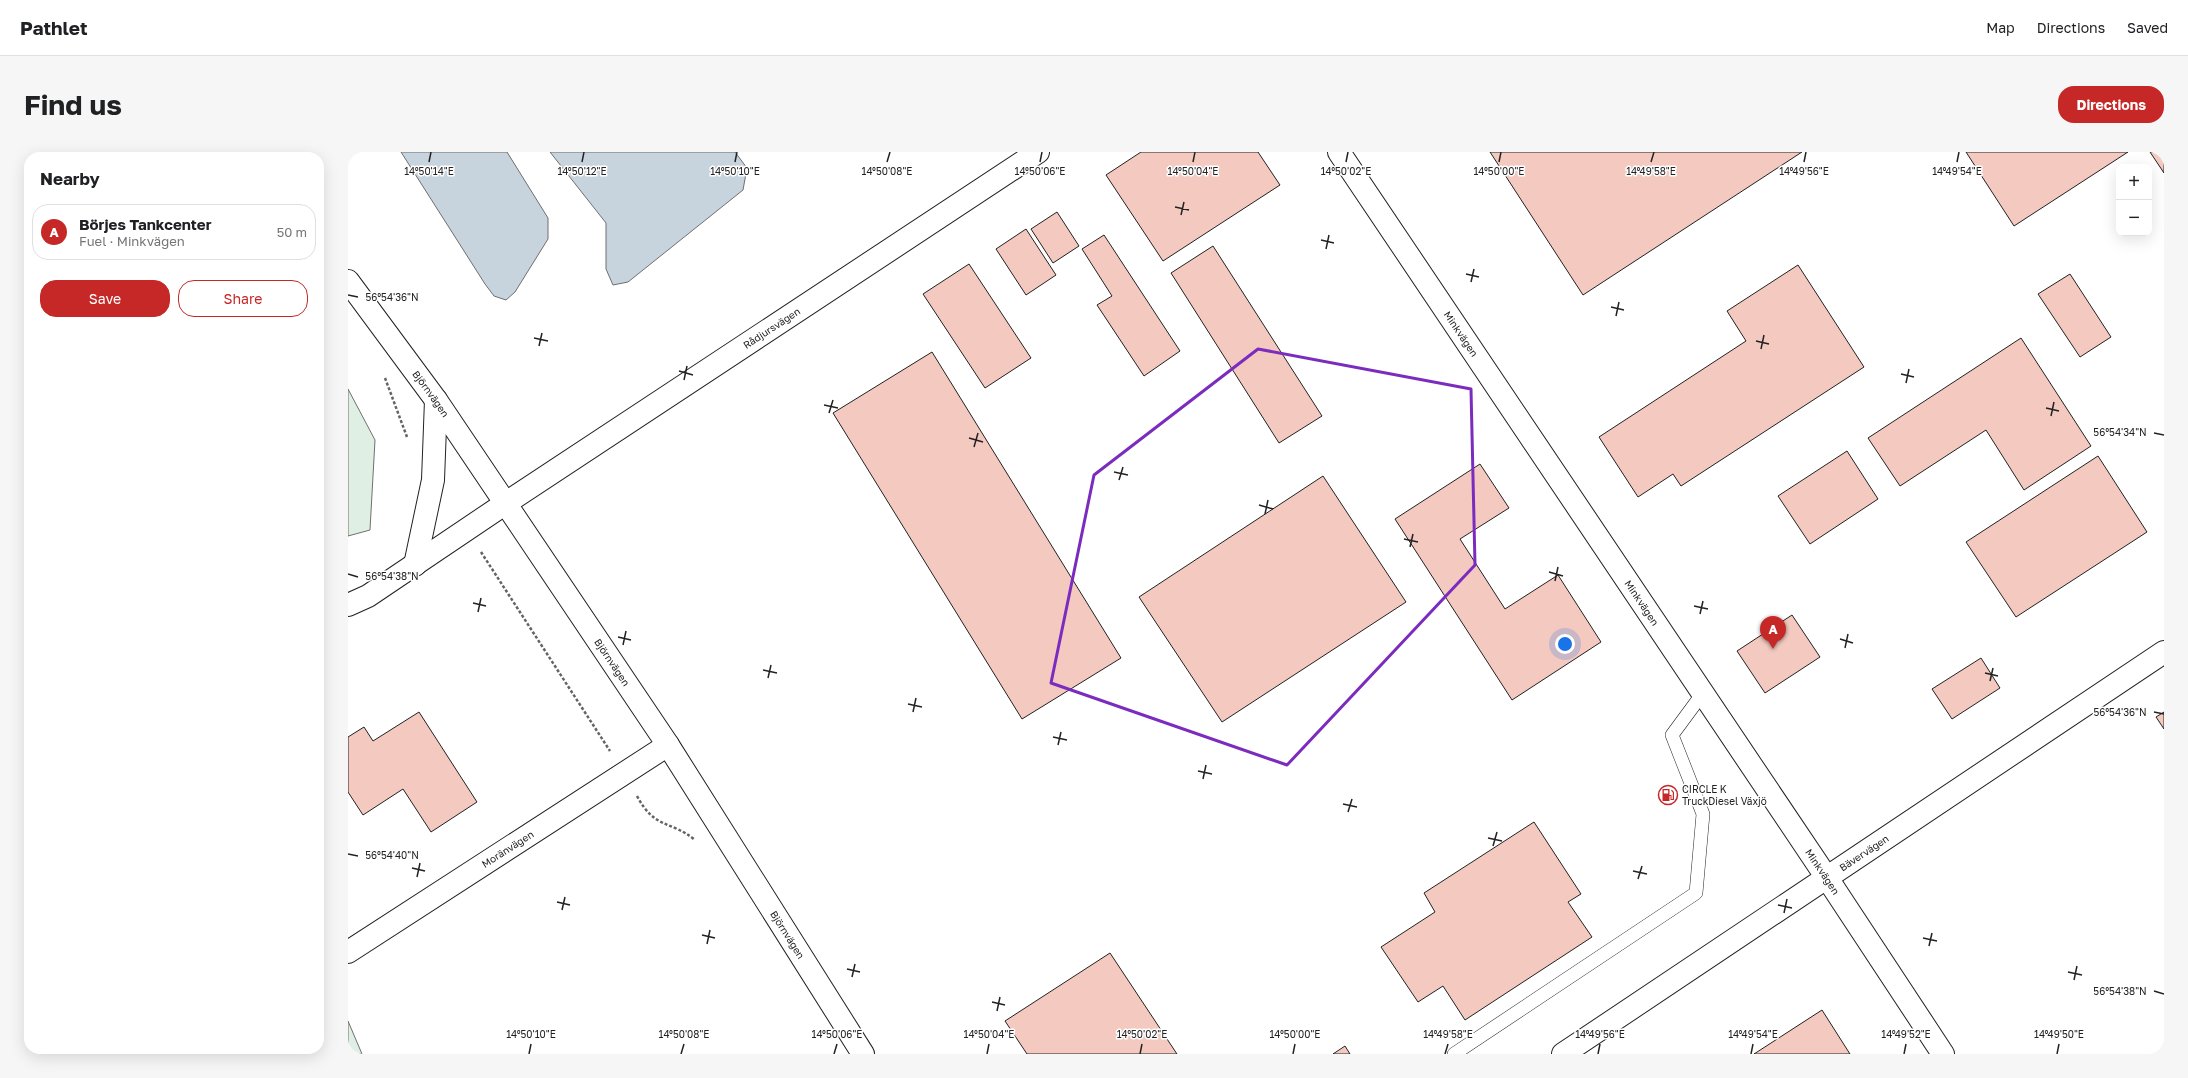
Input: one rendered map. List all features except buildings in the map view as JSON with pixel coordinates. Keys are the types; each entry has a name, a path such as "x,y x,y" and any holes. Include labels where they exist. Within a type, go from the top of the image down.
{"street":[{"name":"Rådjursvägen","path":"348,605 368,596 1038,152"},
{"name":"Minkvägen","path":"1339,152 1827,878 1943,1054"},
{"name":"Björnvägen","path":"348,281 436,400 668,745 863,1054"},
{"path":"415,565 433,480 436,400"},
{"name":"Bävervägen","path":"1563,1054 2164,652"},
{"name":"Moränvägen","path":"348,952 668,745"}],"lane":[{"path":"1454,1054 1696,893 1703,814 1672,736 1703,693"}],"path":[{"path":"383,374 407,438"},
{"path":"467,530 625,773 644,810 656,820 688,834 698,843"}],"highlighted area":[{"path":"1258,349 1471,389 1475,565 1287,765 1051,683 1094,475"}],"green space":[{"path":"348,389 375,440 370,530 348,536"},
{"path":"348,1021 362,1054 348,1054"}],"shaded area":[{"path":"401,152 507,152 548,218 548,239 515,292 506,300 494,296 485,284"},
{"path":"550,152 735,152 747,168 743,190 628,282 613,285 606,269 606,223"}],"place":[{"name":"Börjes Tankcenter","path":"1773,649"},
{"name":"CIRCLE K TruckDiesel Växjö","path":"1668,795"}]}
